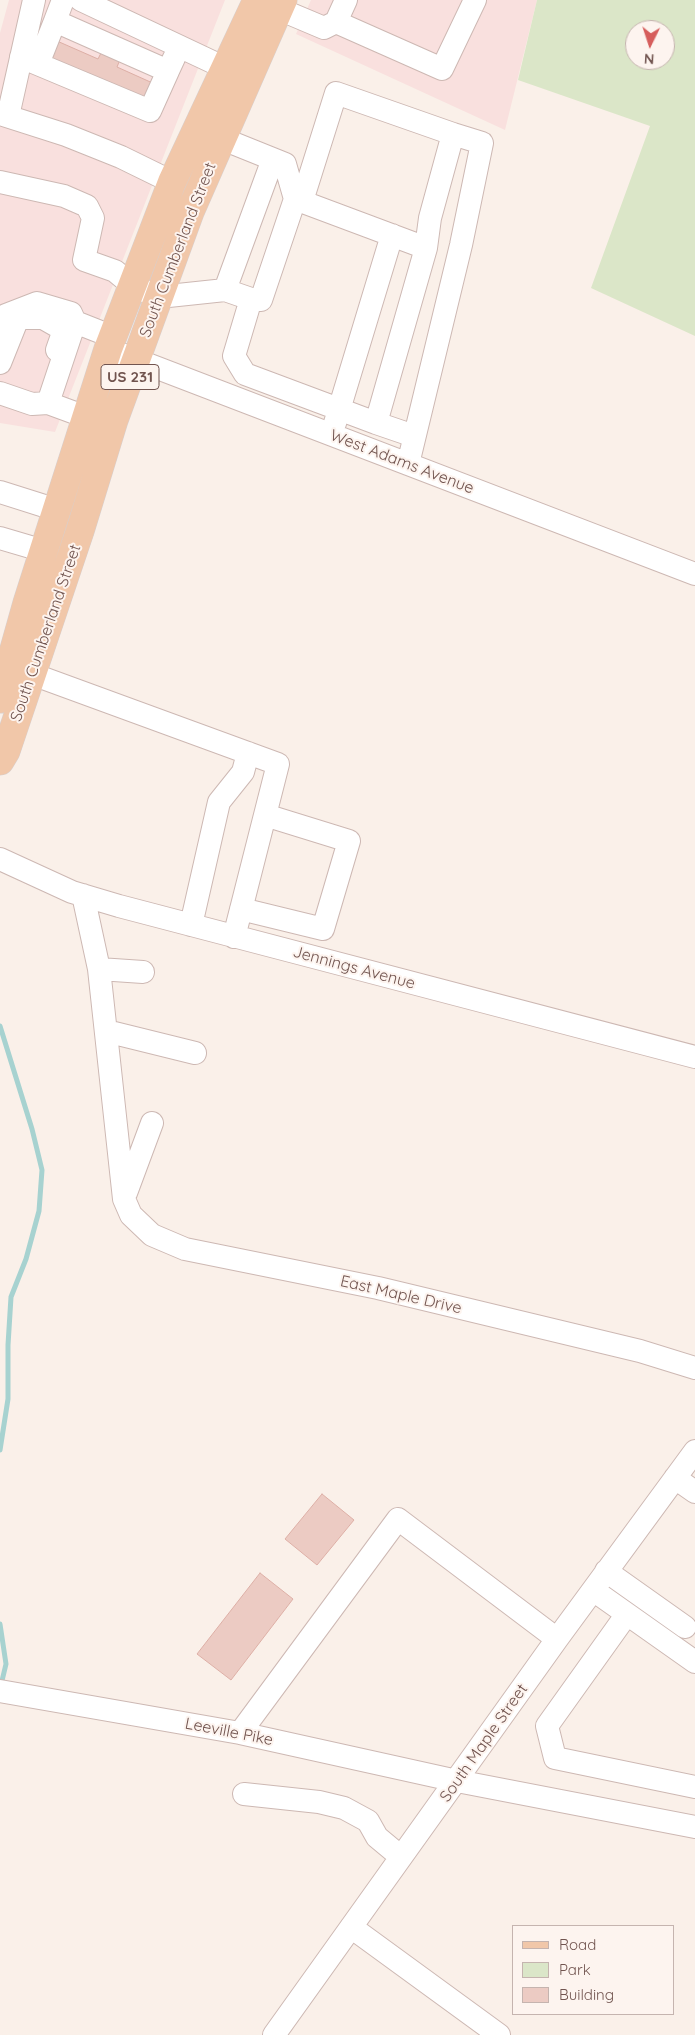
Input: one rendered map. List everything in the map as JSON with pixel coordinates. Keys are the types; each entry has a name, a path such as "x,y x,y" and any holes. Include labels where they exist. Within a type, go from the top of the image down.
{"main road":[{"name":"South Cumberland Street","path":"0,762 6,750 32,674 114,420 190,212 210,133 273,3"},
{"name":"South Cumberland Street","path":"0,699 44,551 111,343 172,182 210,133"}],"street":[{"path":"30,61 34,0"},
{"path":"63,0 55,21 30,61 4,115 66,134 172,182"},
{"path":"81,0 237,74"},
{"path":"273,3 324,28 336,22 346,0"},
{"path":"336,22 442,69 475,0"},
{"path":"55,21 168,71"},
{"path":"30,61 150,111 180,46"},
{"path":"0,182 64,196 87,206 93,218 84,260 114,271 133,286 159,296 225,290 251,299 261,300 336,93 482,143 464,232 408,464"},
{"path":"210,133 286,164 298,200"},
{"path":"376,423 426,248 430,218 453,134"},
{"path":"225,290 273,159"},
{"path":"298,200 426,248 464,232"},
{"path":"332,435 392,235"},
{"path":"251,299 234,356 245,374 414,436"},
{"name":"West Adams Avenue","path":"0,334 6,315 37,303 71,313 75,322 136,360 695,574"},
{"path":"0,363 18,318 43,318 64,330 46,384 50,398 86,417"},
{"path":"50,398 75,322"},
{"path":"238,399 245,374"},
{"path":"0,393 32,404 50,398"},
{"path":"0,492 57,510"},
{"path":"0,538 44,551"},
{"path":"32,674 278,764 234,937"},
{"path":"191,925 219,802 243,772 248,753"},
{"path":"241,909 323,930 349,841 265,815"},
{"name":"Jennings Avenue","path":"8,863 83,895 234,937 695,1057"},
{"path":"83,895 99,969 124,1199"},
{"path":"99,969 143,972"},
{"path":"106,1031 195,1053"},
{"path":"124,1199 152,1123"},
{"name":"East Maple Drive","path":"124,1199 131,1215 152,1235 186,1249 378,1288 640,1351 695,1368"},
{"name":"South Maple Street","path":"274,2035 457,1782 606,1571 695,1451"},
{"path":"675,1478 695,1492"},
{"path":"240,1733 398,1520 557,1639"},
{"path":"606,1571 685,1627"},
{"path":"593,1590 695,1662"},
{"path":"627,1614 547,1726 555,1758 695,1787"},
{"name":"Leeville Pike","path":"0,1691 240,1733 457,1782 695,1827"},
{"path":"244,1794 319,1802 344,1808 368,1821 377,1836 401,1857"},
{"path":"351,1927 500,2035"}],"shaded area":[{"path":"9,0 225,0 55,432 0,423 0,33"},
{"path":"311,0 537,0 505,130 296,34"}],"green space":[{"path":"537,0 695,0 695,336 591,288 650,126 518,80"}],"building":[{"path":"57,41 98,59 103,49 121,57 117,67 157,85 149,102 49,57"},
{"path":"322,1494 354,1520 317,1565 285,1539"},
{"path":"260,1573 293,1599 231,1680 197,1654"}],"waterway":[{"path":"0,1026 32,1129 42,1170 39,1211 26,1259 11,1297 8,1345 8,1399 0,1450"},
{"path":"0,1624 6,1664 1,1685"}]}
